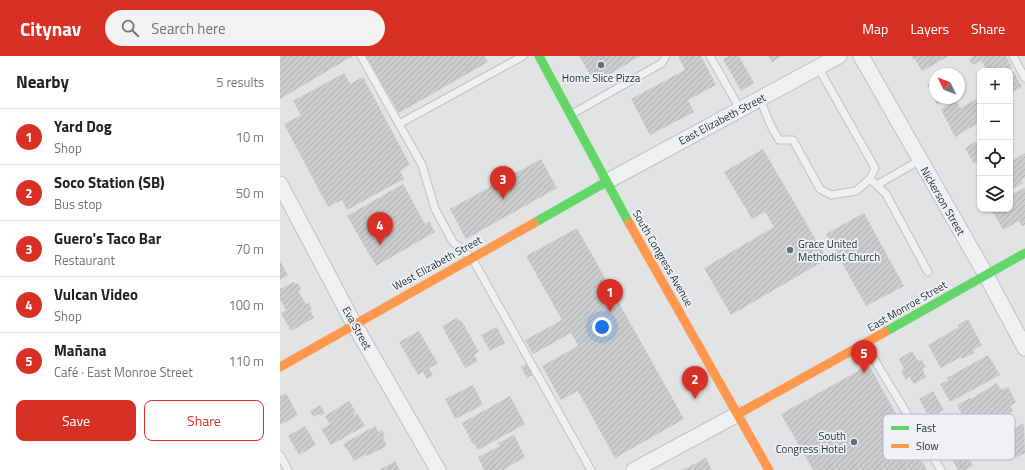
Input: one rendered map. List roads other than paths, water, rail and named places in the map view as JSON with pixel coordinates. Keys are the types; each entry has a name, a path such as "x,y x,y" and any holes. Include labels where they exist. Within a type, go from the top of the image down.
{"street":[{"name":"South Congress Avenue","path":"538,56 606,182 769,470"},
{"name":"East Elizabeth Street","path":"606,182 839,56"},
{"name":"Nickerson Street","path":"861,56 986,275 1025,348"},
{"name":"West Elizabeth Street","path":"280,367 606,182"},
{"name":"Eva Street","path":"280,184 354,324 438,470"},
{"name":"East Monroe Street","path":"738,414 1025,254"},
{"path":"634,470 738,414"}],"lane":[{"path":"361,56 422,165 435,209 453,242 472,258 591,470"},
{"path":"399,124 523,56"},
{"path":"570,115 662,63 666,56"},
{"path":"710,56 740,109"},
{"path":"1013,56 1025,78"},
{"path":"760,98 771,126 779,140 793,140 820,189 831,194 856,191 870,179 875,168 818,67"},
{"path":"877,185 920,160"},
{"path":"870,179 886,194 928,272"},
{"path":"865,344 907,414"},
{"path":"280,455 288,470"},
{"path":"935,460 941,470"}],"place":[{"name":"Home Slice Pizza","path":"601,65"},
{"name":"Guero's Taco Bar","path":"503,199"},
{"name":"Vulcan Video","path":"380,245"},
{"name":"Grace United Methodist Church","path":"790,250"},
{"name":"Yard Dog","path":"610,312"},
{"name":"Mañana","path":"864,373"},
{"name":"Soco Station (SB)","path":"695,399"},
{"name":"South Congress Hotel","path":"854,442"}]}
